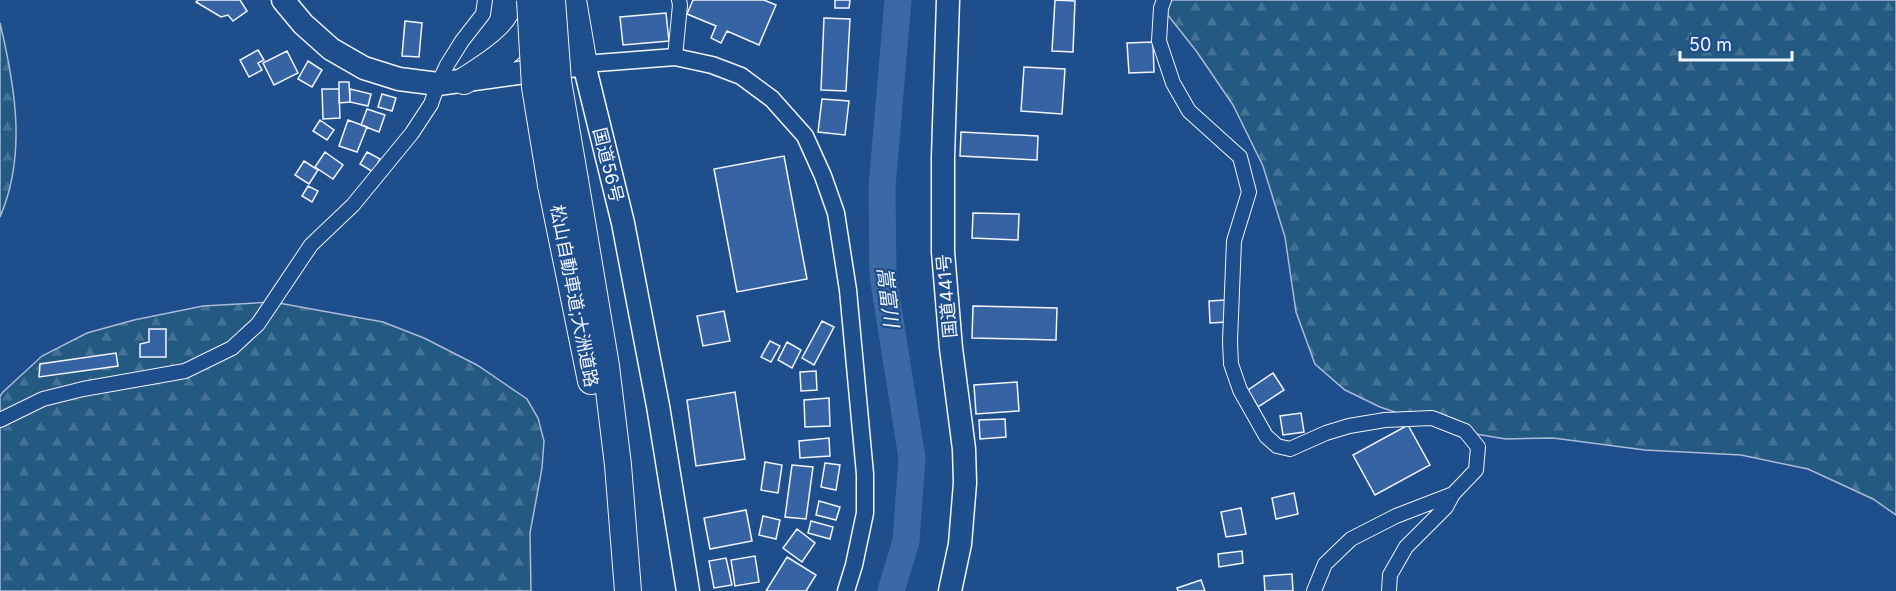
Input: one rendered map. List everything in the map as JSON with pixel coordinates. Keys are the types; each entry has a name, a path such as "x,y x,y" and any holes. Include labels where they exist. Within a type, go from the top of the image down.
{"highway":[{"path":"283,0 303,24 331,49 364,68 399,79 438,84 584,64"},
{"path":"464,81 492,63 520,39 534,15 538,0"},
{"path":"538,0 584,64"},
{"name":"松山自動車道;大洲道路","path":"538,0 558,81 563,182 606,366 618,465 628,591"},
{"path":"573,0 584,64"},
{"name":"国道441号","path":"948,0 943,157 943,252 951,348 964,449 965,483 960,544 950,591"},
{"name":"国道56号","path":"584,64 623,223 658,405 688,591"}],"street":[{"path":"0,420 43,399 83,389 185,371 232,348 258,324 311,245 352,205 412,133 431,104 438,84 462,41 483,14 485,0"},
{"path":"675,57 679,0"},
{"path":"1164,0 1161,9 1159,41 1173,83 1189,111 1240,157 1249,192 1234,241 1231,364 1245,400 1266,436 1277,446 1290,449 1326,433 1349,426 1385,420 1432,418 1465,431 1478,447 1476,470 1453,494 1446,507 1406,547 1390,575 1389,591"},
{"path":"584,64 675,57 712,65 741,76 772,99 805,136 837,213 848,290 865,474 865,513 846,591"},
{"path":"1314,591 1325,564 1351,539 1396,516 1453,494"}],"green space":[{"path":"1156,0 1896,0 1896,515 1873,499 1808,469 1741,455 1645,450 1553,438 1506,439 1445,429 1380,407 1345,390 1315,364 1296,312 1285,237 1263,166 1233,105 1197,52"},
{"path":"0,23 14,96 16,145 14,169 0,217"},
{"path":"273,302 383,322 424,338 477,365 527,399 538,418 544,441 542,468 530,533 531,591 0,591 0,396 3,392 42,356 87,333 134,320 203,306"}],"building":[{"path":"198,0 240,0 247,11 233,21 228,15 221,17 196,2"},
{"path":"693,0 764,0 776,5 759,45 727,31 721,43 711,38 716,26 687,14"},
{"path":"835,0 850,0 849,8 835,8"},
{"path":"1055,0 1075,1 1073,52 1052,51"},
{"path":"666,13 669,41 623,45 620,17"},
{"path":"824,18 850,19 846,91 821,90"},
{"path":"405,21 422,23 419,57 402,56"},
{"path":"1153,42 1154,72 1129,73 1127,43"},
{"path":"258,50 264,60 258,63 262,70 249,77 240,60"},
{"path":"287,51 298,73 274,85 263,63"},
{"path":"308,61 322,70 312,87 298,79"},
{"path":"1024,67 1065,69 1062,114 1021,111"},
{"path":"339,82 349,82 350,102 339,103"},
{"path":"322,89 339,89 340,118 323,119"},
{"path":"350,89 371,94 368,106 350,102"},
{"path":"382,94 396,98 392,111 378,107"},
{"path":"822,99 849,101 845,135 818,132"},
{"path":"367,109 385,115 379,132 361,125"},
{"path":"320,120 334,130 327,140 313,131"},
{"path":"348,120 367,127 357,152 339,146"},
{"path":"961,132 1038,136 1037,160 960,156"},
{"path":"325,152 343,165 333,179 315,167"},
{"path":"367,152 380,159 373,172 360,164"},
{"path":"784,156 807,279 737,292 714,169"},
{"path":"304,161 318,170 309,184 295,175"},
{"path":"308,186 318,191 312,202 302,196"},
{"path":"973,213 1019,214 1018,240 972,238"},
{"path":"1226,300 1227,322 1210,323 1209,301"},
{"path":"973,306 1057,308 1056,340 972,338"},
{"path":"724,311 730,341 703,346 697,316"},
{"path":"822,321 834,327 814,365 802,358"},
{"path":"149,329 166,329 166,357 140,357 140,344 149,342"},
{"path":"770,341 780,346 771,362 761,357"},
{"path":"787,342 801,350 792,368 778,360"},
{"path":"116,353 118,366 39,377 40,364"},
{"path":"816,371 817,390 801,391 800,372"},
{"path":"1273,373 1284,390 1258,407 1248,390"},
{"path":"1017,382 1019,411 976,414 974,385"},
{"path":"735,392 745,459 696,466 687,400"},
{"path":"829,398 830,426 805,427 804,400"},
{"path":"1301,413 1304,432 1283,435 1280,416"},
{"path":"1005,419 1006,437 980,439 979,420"},
{"path":"1408,425 1430,465 1375,495 1353,455"},
{"path":"829,438 830,456 800,458 799,441"},
{"path":"765,462 782,465 778,493 761,490"},
{"path":"825,463 840,465 836,490 821,487"},
{"path":"792,465 813,467 806,519 785,517"},
{"path":"1294,493 1298,514 1276,519 1272,498"},
{"path":"819,501 840,507 836,520 816,515"},
{"path":"1241,508 1246,534 1226,537 1221,512"},
{"path":"746,510 752,541 710,549 704,518"},
{"path":"763,516 780,520 776,539 759,535"},
{"path":"811,521 833,527 830,539 808,533"},
{"path":"797,529 815,543 802,562 783,548"},
{"path":"1242,551 1243,563 1219,567 1218,554"},
{"path":"755,556 759,582 735,586 731,560"},
{"path":"787,557 816,575 806,591 766,591"},
{"path":"726,558 732,585 714,588 709,561"},
{"path":"1292,574 1293,591 1265,591 1264,576"},
{"path":"1201,580 1205,591 1178,591 1177,588"}],"waterway":[{"name":"嵩富川","path":"891,591 906,541 912,458 883,276 882,187 898,0"}]}
